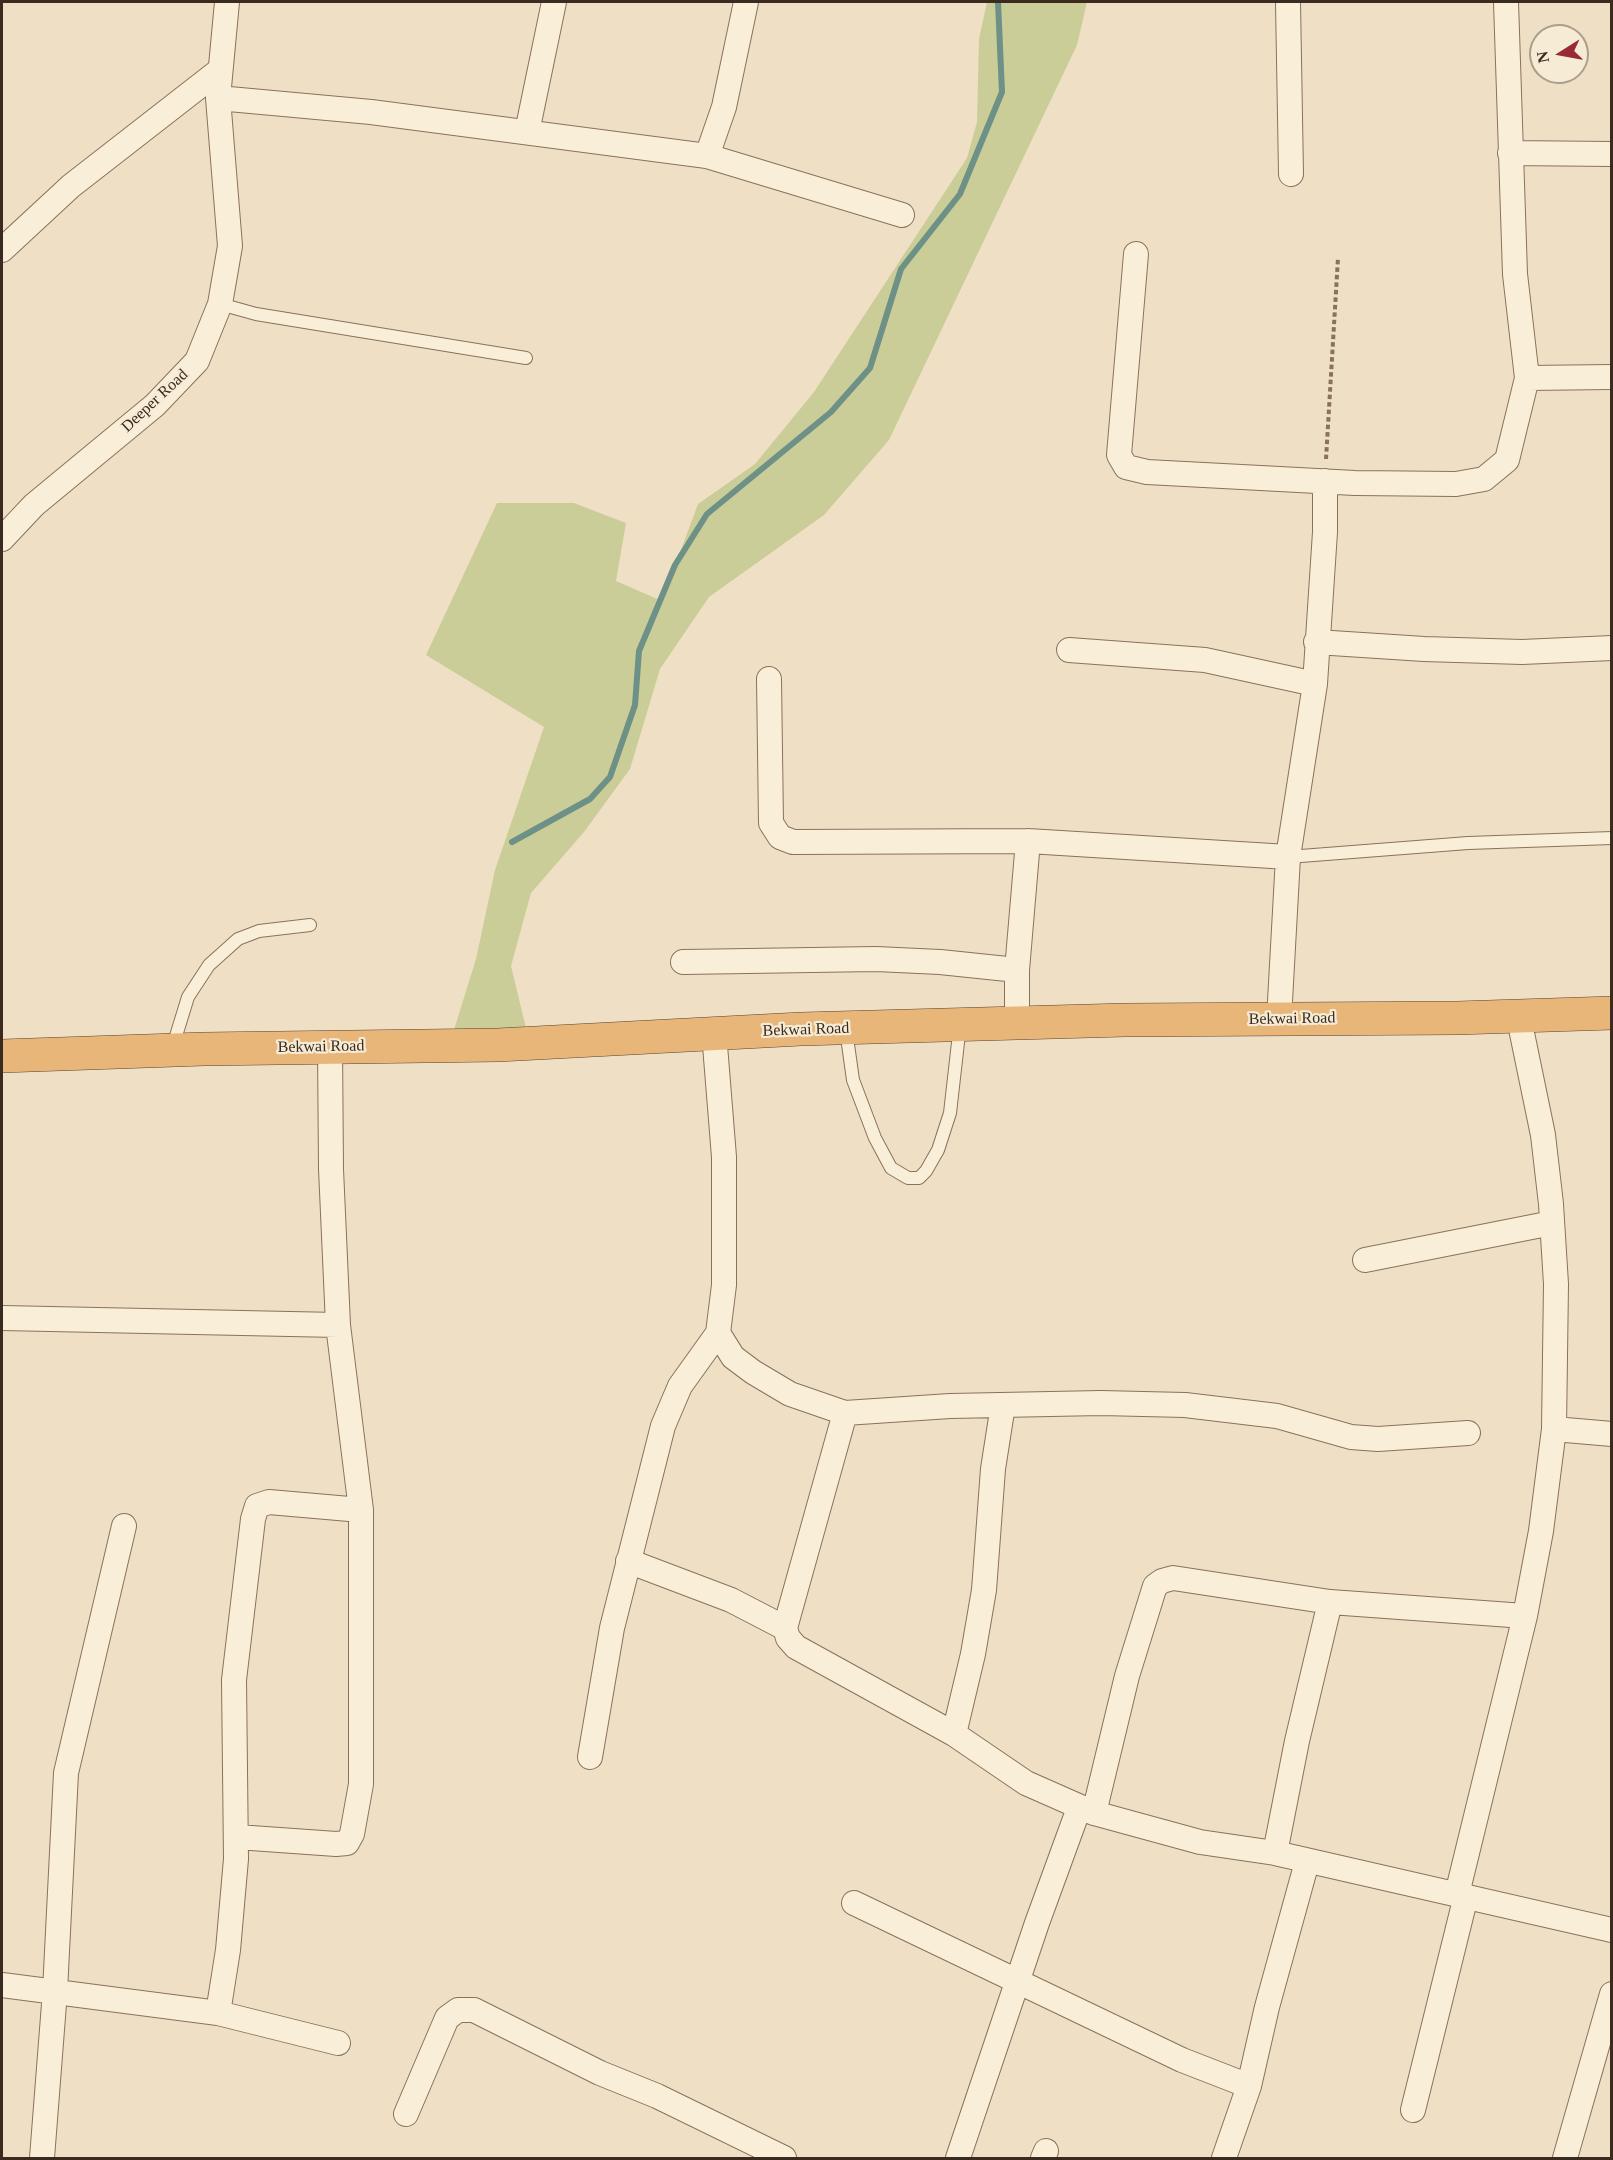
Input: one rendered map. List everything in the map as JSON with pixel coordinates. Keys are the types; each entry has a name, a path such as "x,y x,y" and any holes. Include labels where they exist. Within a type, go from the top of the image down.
{"highway":[{"name":"Bekwai Road","path":"2,1056 172,1050 498,1045 714,1033 1017,1023 1457,1018 1518,1014 1611,1013"}],"street":[{"name":"Deeper Road","path":"2,539 34,505 155,405 197,361 220,304 231,246 218,98 226,2"},
{"path":"527,132 554,2"},
{"path":"707,156 724,107 746,2"},
{"path":"1288,2 1291,174"},
{"path":"1136,254 1119,455 1126,467 1147,472 1325,481 1456,484 1484,479 1507,460 1527,378 1515,274 1506,2"},
{"path":"2,250 71,186 220,70"},
{"path":"218,98 371,112 707,156 902,215"},
{"path":"1510,153 1611,154"},
{"path":"1527,378 1611,377"},
{"path":"1279,1019 1288,857 1315,684 1325,532 1325,481"},
{"path":"1316,642 1424,650 1522,652 1611,648"},
{"path":"1068,650 1205,660 1315,684"},
{"path":"769,680 771,824 780,837 793,842 1028,841 1288,857"},
{"path":"1017,1023 1017,970 1028,841"},
{"path":"683,962 876,959 940,962 1017,970"},
{"path":"1413,2110 1525,1616 1541,1531 1554,1429 1556,1295 1552,1223 1543,1136 1518,1014"},
{"path":"590,1756 612,1628 663,1426 680,1386 718,1333 724,1285 724,1157 714,1033"},
{"path":"237,1837 336,1844 347,1842 352,1834 361,1784 361,1510 338,1325 331,1168 330,1047"},
{"path":"1365,1260 1552,1223"},
{"path":"2,1318 338,1325"},
{"path":"718,1333 733,1357 753,1372 790,1394 845,1413 1003,1405 1185,1406 1277,1416 1351,1437 1378,1439 1468,1433"},
{"path":"954,1734 973,1654 984,1590 993,1469 1003,1405"},
{"path":"845,1413 785,1628 788,1638 796,1647 954,1734 1026,1783 1087,1810 1200,1842 1275,1853 1611,1930"},
{"path":"1554,1429 1611,1434"},
{"path":"218,2013 228,1950 237,1837 234,1680 252,1519 257,1506 269,1503 361,1510"},
{"path":"42,2158 55,1991 66,1773 124,1526"},
{"path":"628,1562 731,1600 785,1628"},
{"path":"958,2158 1017,1982 1087,1810 1155,1586 1173,1578 1330,1602 1525,1616"},
{"path":"1275,1853 1297,1741 1330,1602"},
{"path":"1224,2158 1249,2086 1267,2007 1307,1862"},
{"path":"854,1903 1182,2060 1249,2086"},
{"path":"2,1985 218,2013 338,2043"},
{"path":"1565,2158 1611,1994"},
{"path":"406,2114 447,2018 458,2010 474,2010 600,2073 657,2096 784,2158"}],"lane":[{"path":"220,304 256,314 526,358"},
{"path":"1288,857 1468,843 1611,838"},
{"path":"172,1050 188,997 209,965 238,939 260,931 310,925"},
{"path":"845,1028 853,1080 875,1138 891,1168 908,1178 919,1178 927,1171 938,1150 950,1113 960,1025"}],"path":[{"path":"1325,481 1338,258"}],"green space":[{"path":"987,2 1087,2 1077,45 889,440 824,515 709,597 660,669 630,769 584,832 531,893 511,966 527,1032 453,1033 476,959 495,870 544,727 426,655 497,503 574,503 626,523 616,581 662,601 698,504 755,464 814,392 967,158 977,122 979,39"}],"waterway":[{"path":"512,842 590,799 610,777 635,705 639,651 675,565 707,514 831,412 870,368 901,269 960,194 1002,92 998,2"}]}
